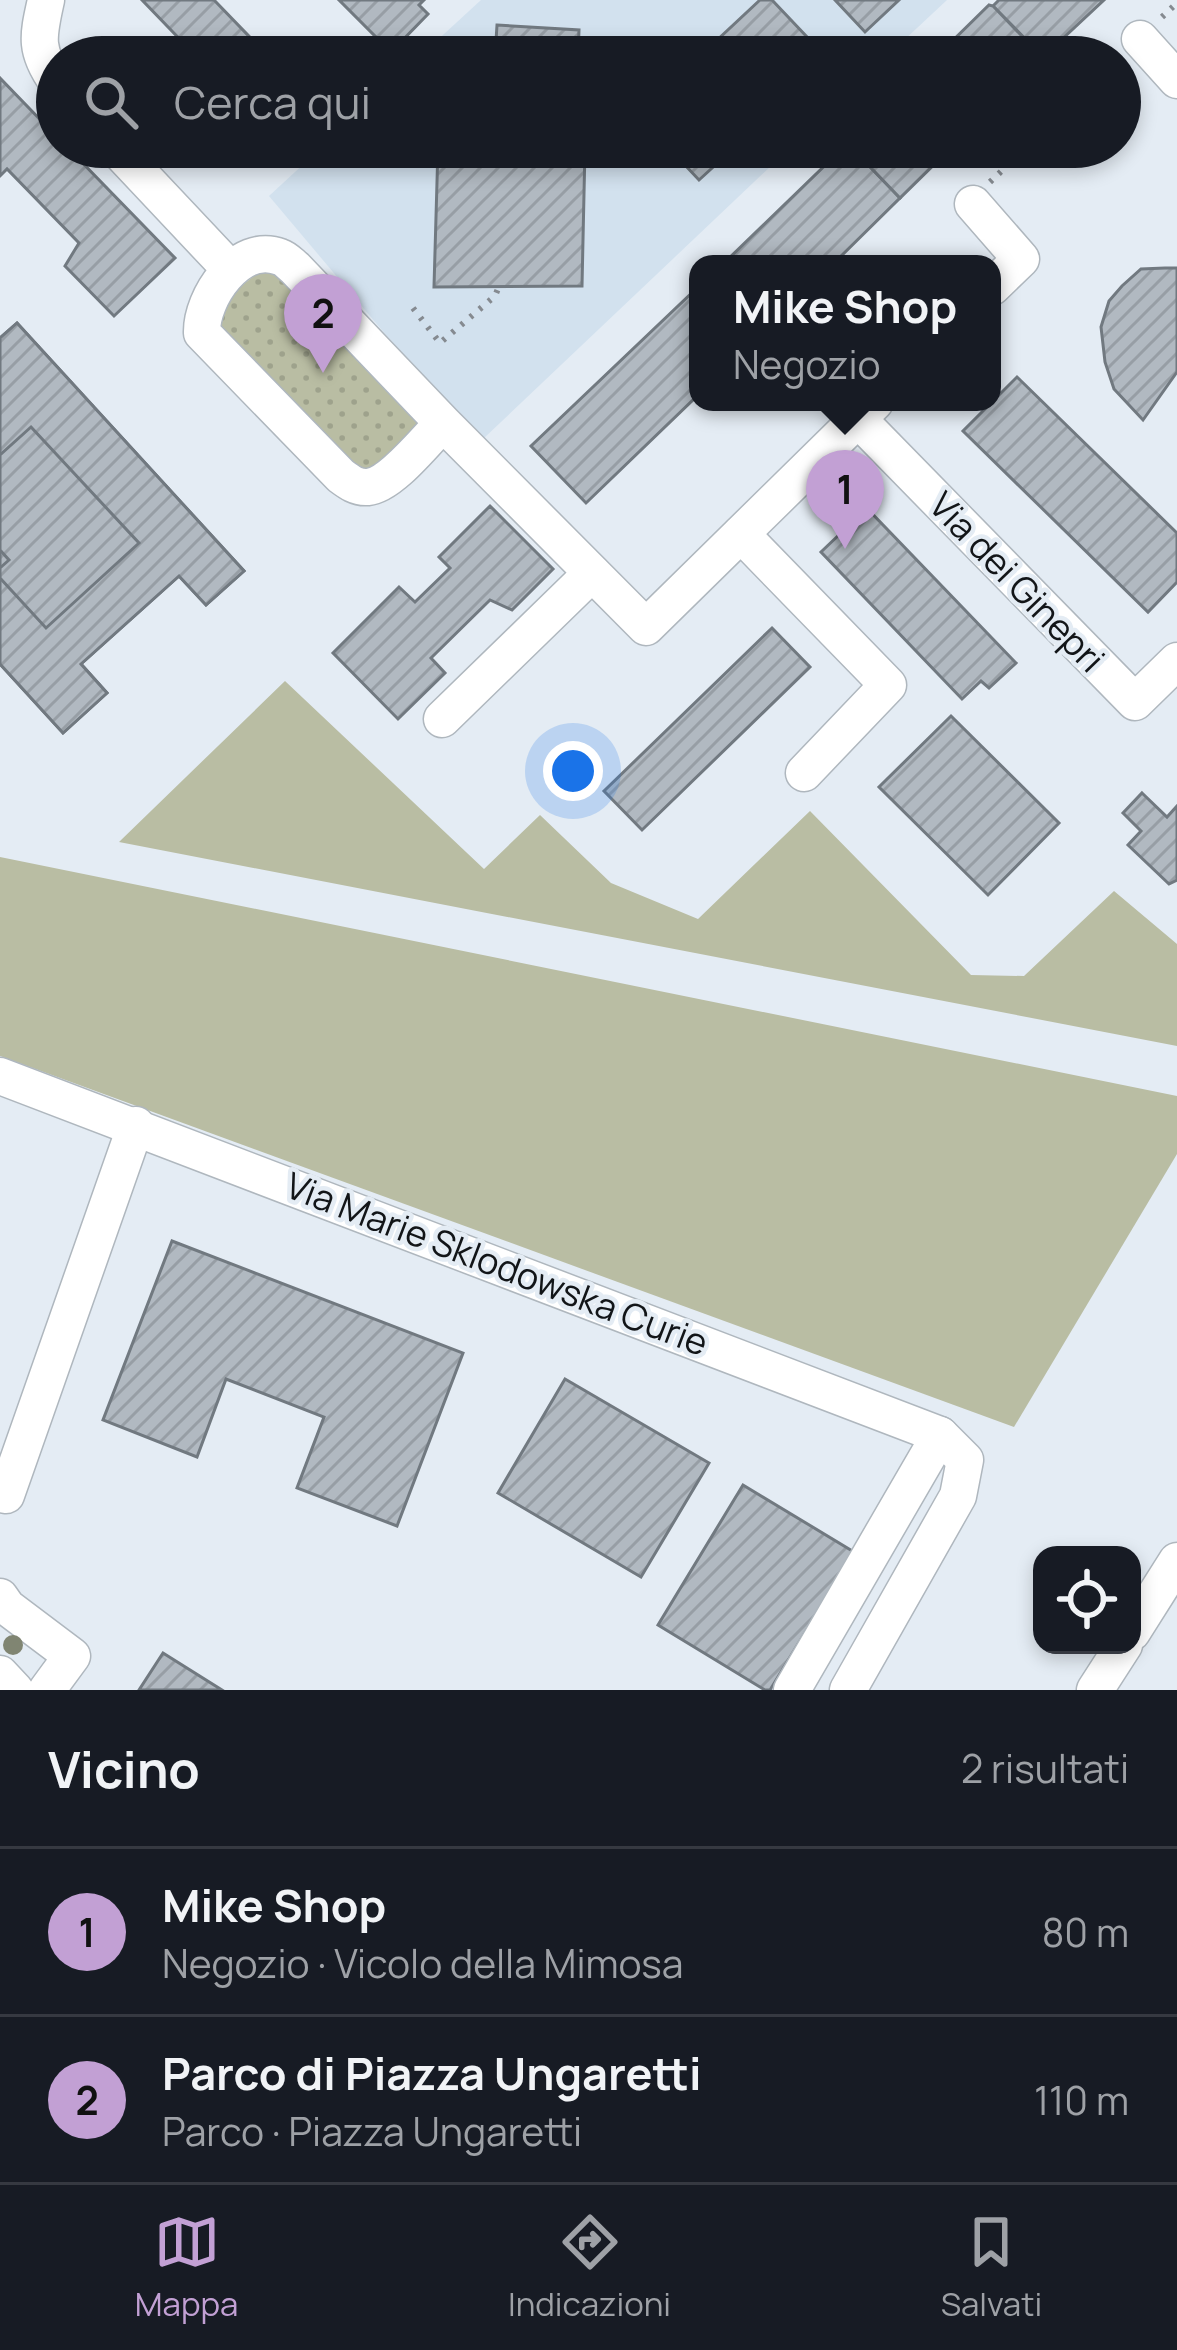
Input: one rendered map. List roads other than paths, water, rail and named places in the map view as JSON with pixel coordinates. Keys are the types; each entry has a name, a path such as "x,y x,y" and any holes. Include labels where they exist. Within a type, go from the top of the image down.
{"street":[{"path":"39,36 46,0"},
{"path":"1141,40 1177,80"},
{"path":"135,168 229,268"},
{"path":"973,204 1021,259 1001,278"},
{"path":"443,423 387,479 371,488 356,486 341,476 202,333 201,318 229,268 256,255 279,256 295,268 646,627 867,411"},
{"name":"Via dei Ginepri","path":"867,411 1135,702 1177,661"},
{"path":"741,534 888,686 804,773"},
{"path":"442,719 592,573"},
{"name":"Via Marie Sklodowska Curie","path":"0,1076 940,1435"},
{"name":"Via Marie Sklodowska Curie","path":"0,1089 54,1095"},
{"path":"2,1503 136,1126"},
{"path":"792,1690 940,1435 965,1460 958,1496 848,1690"},
{"path":"1141,1618 1177,1561"},
{"path":"0,1597 72,1656 47,1690"},
{"path":"1095,1690 1118,1654"},
{"path":"0,1674 14,1690"}],"place":[{"name":"Parco di Piazza Ungaretti","path":"323,373"},
{"name":"Mike Shop","path":"845,549"}]}
